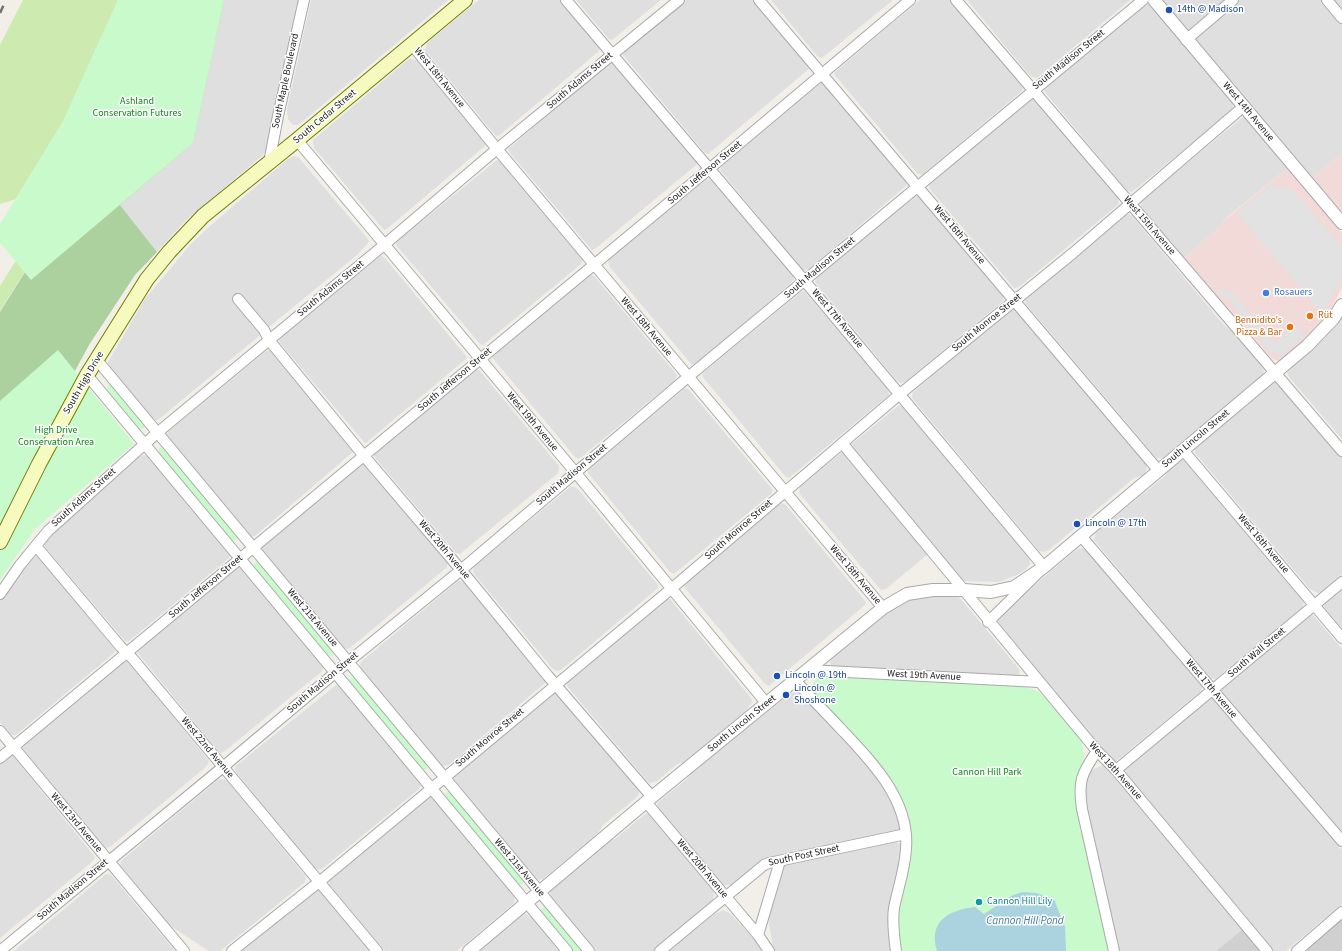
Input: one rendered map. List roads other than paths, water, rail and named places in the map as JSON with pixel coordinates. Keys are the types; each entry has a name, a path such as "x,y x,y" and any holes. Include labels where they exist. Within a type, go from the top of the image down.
{"main road":[{"name":"South Cedar Street","path":"185,234 203,216 270,163 464,0"},
{"name":"South High Drive","path":"0,542 39,464 96,360 147,279 168,252 185,234"}],"street":[{"name":"South Maple Boulevard","path":"270,163 278,116 304,0"},
{"name":"West 17th Avenue","path":"566,0 611,55 805,281 1044,567"},
{"name":"South Adams Street","path":"0,594 48,531 144,444 384,246 497,149 679,0"},
{"name":"West 16th Avenue","path":"759,0 1015,300 1158,471"},
{"name":"South Jefferson Street","path":"0,758 480,360 910,0"},
{"name":"West 15th Avenue","path":"956,0 1034,89 1130,204 1342,451"},
{"name":"South Madison Street","path":"0,951 461,570 688,377 1143,0"},
{"name":"West 14th Avenue","path":"1154,0 1186,40 1342,223"},
{"path":"1186,40 1233,0"},
{"path":"1327,0 1342,18"},
{"name":"West 18th Avenue","path":"412,45 594,265 883,608"},
{"name":"South Monroe Street","path":"232,951 319,882 671,589 784,491 1130,204 1244,107"},
{"name":"West 19th Avenue","path":"297,140 767,704"},
{"name":"West 20th Avenue","path":"238,299 264,330 269,340 364,456 461,570 649,800 725,897 758,935 769,951"},
{"name":"South Lincoln Street","path":"988,622 1044,567 1276,373 1315,338 1333,319 1342,305"},
{"name":"West 21st Avenue","path":"96,360 589,951"},
{"name":"West 21st Avenue","path":"87,375 334,674 567,951"},
{"name":"West 18th Avenue","path":"842,443 964,590 988,622 1097,751 1116,770 1267,951"},
{"name":"West 16th Avenue","path":"1184,450 1342,638"},
{"name":"West 17th Avenue","path":"1082,536 1342,841"},
{"name":"West 22nd Avenue","path":"36,546 120,646 128,653 377,951"},
{"name":"South Lincoln Street","path":"469,951 649,800 883,608 907,594 933,590 991,592 1014,587 1044,567"},
{"name":"South Wall Street","path":"1116,770 1342,582"},
{"name":"West 19th Avenue","path":"808,670 1039,682"},
{"path":"796,680 876,768 896,798 906,834 905,860 894,910 893,930 896,951"},
{"name":"West 23rd Avenue","path":"0,731 184,951"},
{"path":"1097,751 1086,767 1082,777 1080,796 1114,951"},
{"name":"South Post Street","path":"660,951 764,865 906,834"},
{"path":"758,935 780,861"},
{"path":"1296,951 1342,912"}],"water":[{"name":"Cannon Hill Pond","path":"1023,892 1036,893 1054,899 1065,927 1066,951 937,951 935,932 938,925 949,914 975,907 984,914 1013,895"}],"railway":[{"path":"0,13 6,0"}],"place":[{"name":"14th @ Madison","path":"1169,10"},
{"name":"Rosauers","path":"1266,293"},
{"name":"Rüt","path":"1310,316"},
{"name":"Bennidito's Pizza & Bar","path":"1290,327"},
{"name":"Lincoln @ 17th","path":"1077,524"},
{"name":"Lincoln @ 19th","path":"777,676"},
{"name":"Lincoln @ Shoshone","path":"786,695"},
{"name":"Cannon Hill Lily","path":"979,902"}],"park label":[{"name":"Ashland Conservation Futures","path":"137,108"},
{"name":"High Drive Conservation Area","path":"56,436"},
{"name":"Cannon Hill Park","path":"987,773"}]}
